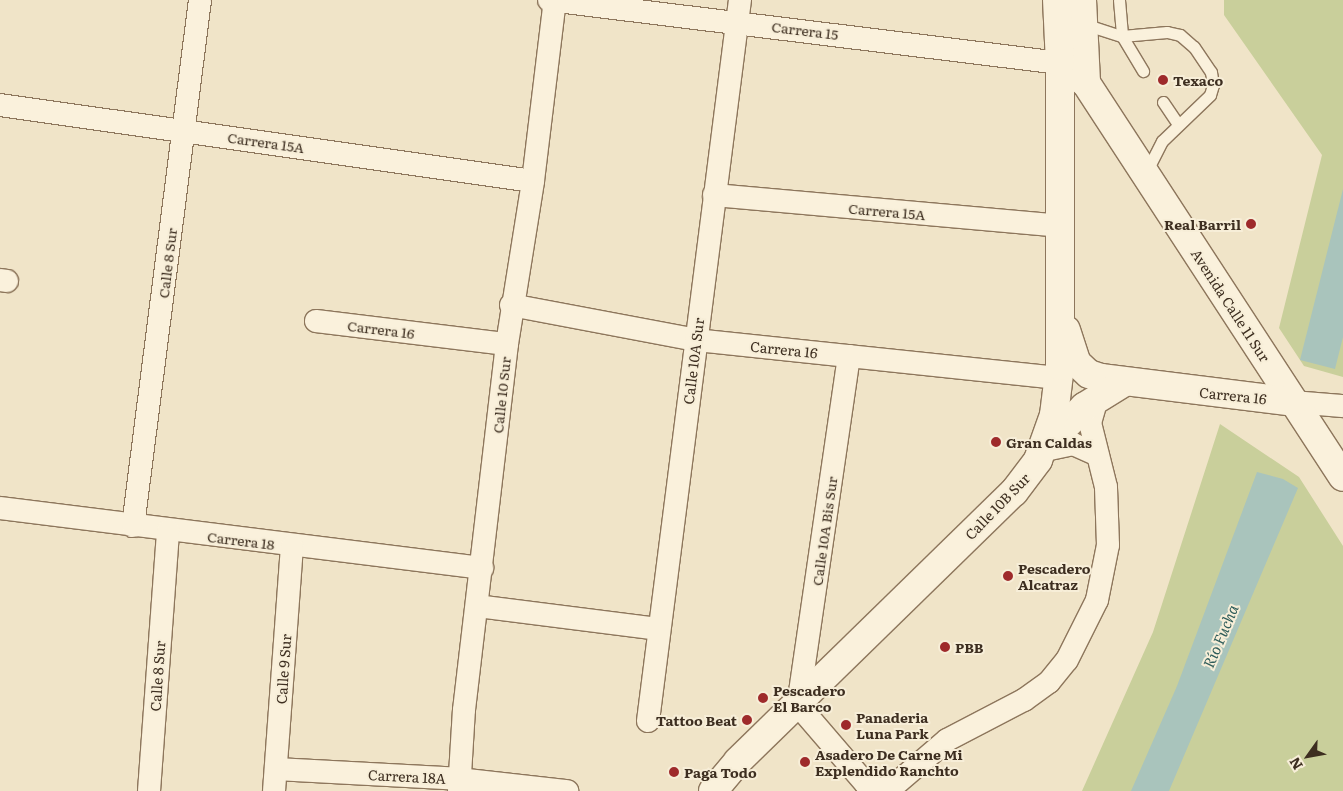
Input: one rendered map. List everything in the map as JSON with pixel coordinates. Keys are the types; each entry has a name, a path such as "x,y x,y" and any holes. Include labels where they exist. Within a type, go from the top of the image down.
{"main road":[{"path":"1057,0 1060,63"},
{"path":"1083,12 1086,83"},
{"name":"Avenida Calle 11 Sur","path":"1060,63 1086,83 1343,477"},
{"name":"Calle 10B Sur","path":"713,791 738,761 798,705 1014,492 1041,455 1054,415 1059,378 1060,63"},
{"name":"Carrera 16","path":"1059,299 1077,363 1089,374 1123,383 1294,402"},
{"path":"1041,455 1061,429 1097,398 1123,383"}],"street":[{"name":"Calle 8 Sur","path":"134,526 200,0"},
{"name":"Carrera 15","path":"553,0 738,11 1060,63"},
{"name":"Calle 10 Sur","path":"458,785 507,344 533,181 553,0"},
{"name":"Calle 10A Sur","path":"648,721 738,11"},
{"name":"Carrera 15A","path":"0,105 533,181"},
{"name":"Carrera 15A","path":"714,195 1060,226"},
{"name":"Carrera 16","path":"512,305 696,340 1059,378"},
{"name":"Carrera 16","path":"316,321 507,344"},
{"name":"Calle 10A Bis Sur","path":"798,705 849,356"},
{"path":"798,705 866,784 882,790 905,778 946,740 1040,690 1067,660 1097,600 1105,568 1110,522 1098,455 1090,423 1097,398"},
{"name":"Carrera 16","path":"1294,402 1343,406"},
{"path":"1041,455 1073,444 1098,455"},
{"name":"Carrera 18","path":"0,511 482,568"},
{"name":"Calle 8 Sur","path":"149,791 168,531"},
{"name":"Calle 9 Sur","path":"275,780 292,547"},
{"path":"477,606 660,629"},
{"name":"Carrera 18A","path":"275,780 458,785 567,791"}],"lane":[{"path":"1120,0 1122,36"},
{"path":"1083,12 1122,36 1143,71"},
{"path":"1122,36 1167,32 1180,35 1194,47 1211,72 1213,85 1210,95 1178,124 1156,150 1145,173"},
{"path":"1164,102 1178,124"}],"green space":[{"path":"1224,0 1343,0 1343,377 1304,366 1279,328 1322,155 1224,15"},
{"path":"1220,424 1299,477 1343,546 1343,791 1082,791 1153,632"}],"water":[{"path":"1343,189 1343,337 1335,369 1300,360"},
{"name":"Río Fucha","path":"1257,472 1283,479 1298,488 1169,791 1131,791 1177,686"}],"place":[{"name":"Texaco","path":"1163,80"},
{"name":"Real Barril","path":"1251,224"},
{"name":"Gran Caldas","path":"996,442"},
{"name":"Pescadero Alcatraz","path":"1008,576"},
{"name":"PBB","path":"945,647"},
{"name":"Pescadero El Barco","path":"763,698"},
{"name":"Tattoo Beat","path":"747,720"},
{"name":"Panaderia Luna Park","path":"846,725"},
{"name":"Asadero De Carne Mi Explendido Ranchto","path":"805,762"},
{"name":"Paga Todo","path":"674,772"}]}
